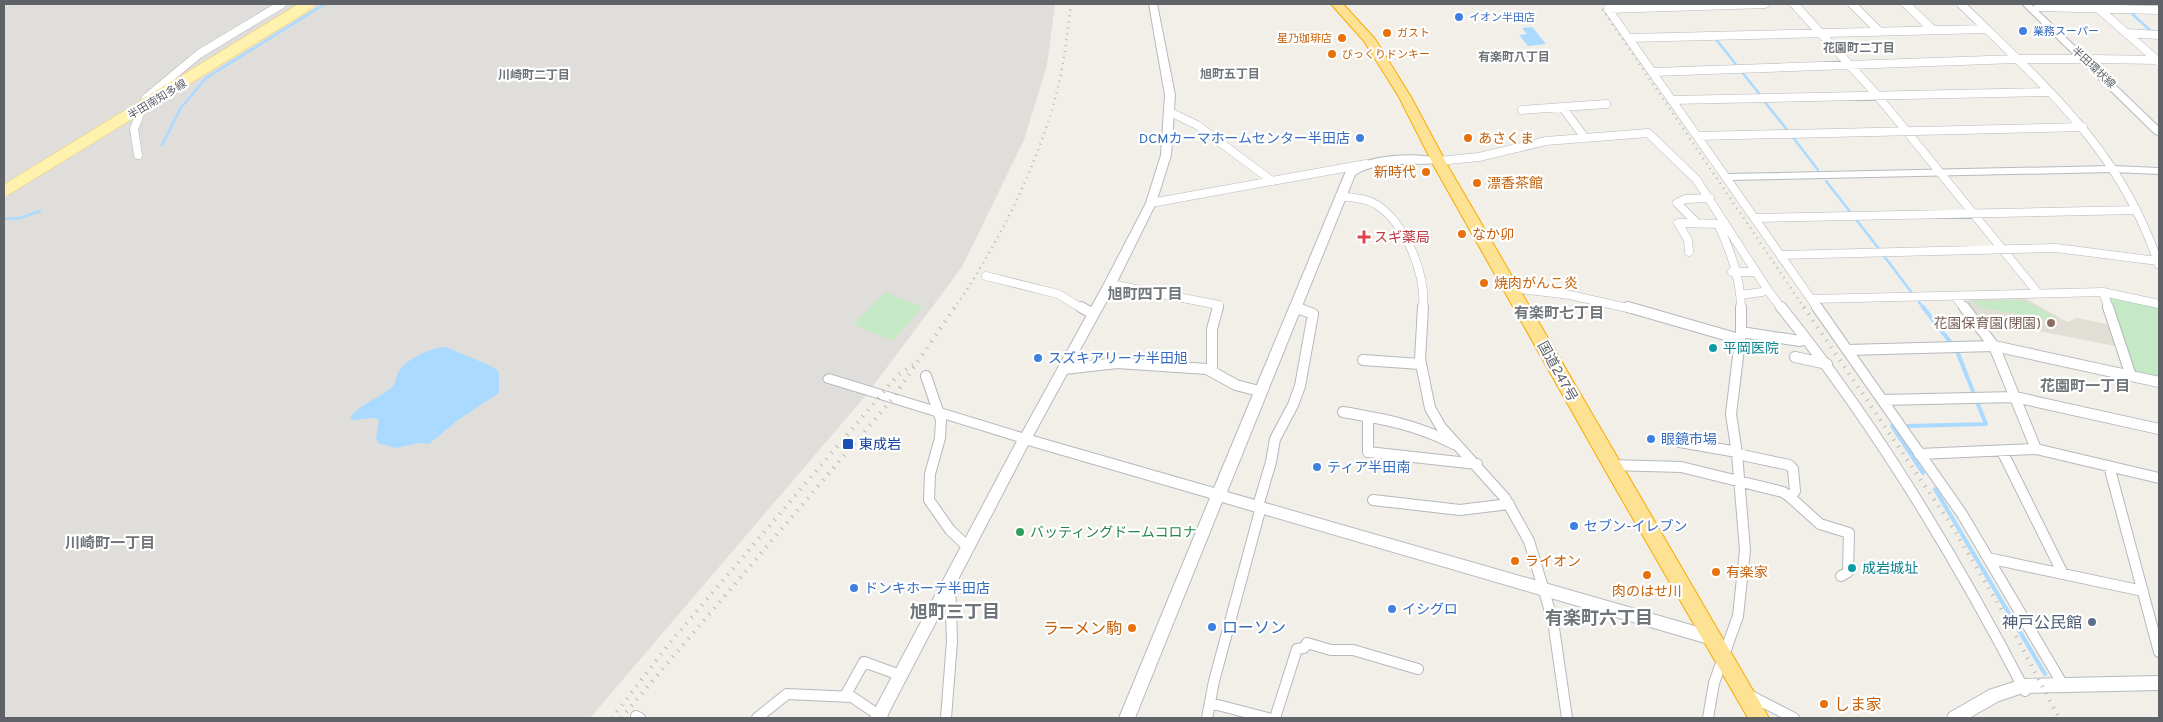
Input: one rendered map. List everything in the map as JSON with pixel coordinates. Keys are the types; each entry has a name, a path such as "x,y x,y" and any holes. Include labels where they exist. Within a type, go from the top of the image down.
{"highway":[{"name":"国道247号","path":"1337,4 1369,39 1405,97 1439,161 1611,465 1758,718"}],"main road":[{"name":"半田南知多線","path":"4,184 299,4"},
{"name":"半田南知多線","path":"4,191 309,4"}],"street":[{"path":"138,155 134,129 146,98 205,50 282,4"},
{"path":"757,718 787,694 845,696 860,700 880,717 967,546 1110,284 1151,203 1166,155 1170,112 1170,95 1153,4"},
{"path":"1765,4 1624,5 1608,9 1654,72 1962,514 2063,686"},
{"path":"1794,4 1877,96 2038,293"},
{"path":"1852,4 1879,32"},
{"path":"1906,4 1933,30"},
{"path":"1961,4 2083,127 2112,169 2136,210 2158,263"},
{"name":"半田環状線","path":"2026,4 2090,59 2159,123"},
{"path":"2036,5 2159,10"},
{"name":"半田環状線","path":"2036,5 2159,132"},
{"path":"2099,8 2158,60"},
{"path":"1629,38 1986,29"},
{"path":"2127,33 2159,35"},
{"path":"1654,72 2016,59 2158,60"},
{"path":"1673,100 2048,92"},
{"path":"1522,110 1606,104"},
{"path":"1563,108 1585,138"},
{"path":"1170,112 1196,125 1272,181"},
{"path":"1698,136 2083,127"},
{"path":"1151,203 1378,161 1439,161 1479,157 1546,141 1648,133 1674,156 1710,198 1755,272 1827,364 1931,523 1985,614 2024,689"},
{"path":"1127,718 1340,196 1350,173 1355,168 1366,164"},
{"path":"1727,177 2112,169 2159,172"},
{"path":"1340,196 1367,200 1377,205 1387,213 1410,246 1419,268 1424,298 1419,348 1420,364 1430,408 1441,428 1477,464 1509,504 1529,541 1553,621 1567,718"},
{"path":"1697,223 1677,203 1685,199 1710,198"},
{"path":"1755,218 2136,210"},
{"path":"1689,252 1688,240 1678,223 1718,224 1726,241 1732,272 1740,295 1740,335 1731,414 1737,453 1745,550 1741,601 1732,637 1722,656 1714,683 1708,718"},
{"path":"1781,255 2056,248 2158,263"},
{"path":"1732,272 1755,272"},
{"path":"986,276 1058,294 1093,314"},
{"path":"1110,284 1219,305 1212,328 1212,370"},
{"path":"1512,288 1530,289 1626,308 1740,335 1800,341"},
{"path":"1740,295 1762,292"},
{"path":"1812,299 2103,292 2159,304"},
{"path":"2103,292 2131,376"},
{"path":"1955,296 1994,346 2036,449"},
{"path":"1207,718 1271,462 1275,439 1293,405 1300,386 1305,348 1313,314 1294,307"},
{"path":"1847,350 1994,346 2159,382"},
{"path":"1795,357 1827,364"},
{"path":"1363,360 1420,364"},
{"path":"1064,368 1117,363 1212,370 1236,385 1259,391"},
{"path":"926,376 936,412 941,420 940,438 930,474 929,500 950,530 967,546"},
{"path":"829,378 1026,439 1712,638 1732,637"},
{"path":"1882,400 2015,397 2159,429"},
{"path":"1343,412 1402,422 1432,432 1461,448"},
{"path":"1368,417 1368,452 1477,464"},
{"path":"1680,442 1789,465 1793,470 1795,491 1790,497"},
{"path":"1919,454 2036,449 2159,478"},
{"path":"2002,451 2063,574"},
{"path":"1611,465 1661,465 1784,492 1820,524 1849,533 1848,572 1841,576"},
{"path":"2109,466 2159,652"},
{"path":"1373,500 1460,510 1509,504"},
{"path":"1988,558 2143,591"},
{"path":"946,718 952,641 950,579"},
{"path":"1275,718 1297,649 1304,648 1307,643 1331,650 1353,650 1418,669"},
{"path":"845,696 864,662 900,675"},
{"path":"1955,718 1995,695 2024,689 2159,683"},
{"path":"1744,693 1794,718"},
{"path":"1210,702 1268,718"}],"shaded area":[{"path":"4,4 1055,4 1047,65 1024,140 962,267 867,394 590,718 4,718"},
{"name":"花園保育園(閉園)","path":"2025,298 2067,322 2077,318 2107,324 2115,346 1978,319 1966,302 1967,300"}],"green space":[{"path":"885,292 923,307 892,341 854,324"},
{"path":"2109,298 2159,307 2159,379 2135,372"},
{"path":"2023,300 2055,317 2054,321 1980,307 1972,301"}],"water":[{"path":"1532,27 1546,44 1528,46 1519,35 1527,34 1522,28"},
{"path":"446,347 493,367 499,372 499,393 458,420 429,444 419,443 396,448 378,443 376,439 379,420 375,418 352,420 350,417 354,412 393,386 399,371 408,362 426,352"}],"waterway":[{"path":"162,145 180,109 206,78 325,4"},
{"path":"2129,11 2153,33"},
{"path":"1715,38 1738,67"},
{"path":"1742,72 1761,96"},
{"path":"1764,101 1788,131"},
{"path":"1792,136 1818,170"},
{"path":"1826,181 1851,213"},
{"path":"4,219 20,218 40,211"},
{"path":"1855,218 1879,249"},
{"path":"1884,256 1912,293"},
{"path":"1919,302 1924,309"},
{"path":"1923,307 1951,343"},
{"path":"1957,351 1974,394"},
{"path":"1907,426 1986,424 1977,402"},
{"path":"1894,426 1892,426 1923,473"},
{"path":"1935,489 2045,674"}],"railway":[{"path":"954,309 986,259 1014,206 1038,151 1059,84 1071,4"},
{"path":"1599,4 1805,309"},
{"path":"621,718 893,398 955,307"},
{"path":"1804,307 1950,523 2006,617 2059,718"},
{"path":"612,718 668,645 898,375 913,365"}],"place":[{"name":"イオン半田店","path":"1459,17"},
{"name":"業務スーパー","path":"2023,31"},
{"name":"ガスト","path":"1387,33"},
{"name":"星乃珈琲店","path":"1342,38"},
{"name":"びっくりドンキー","path":"1332,54"},
{"name":"DCMカーマホームセンター半田店","path":"1360,138"},
{"name":"あさくま","path":"1468,138"},
{"name":"新時代","path":"1426,172"},
{"name":"漂香茶館","path":"1477,183"},
{"name":"なか卯","path":"1462,234"},
{"name":"スギ薬局","path":"1364,237"},
{"name":"焼肉がんこ炎","path":"1484,283"},
{"name":"花園保育園(閉園)","path":"2051,323"},
{"name":"平岡医院","path":"1713,348"},
{"name":"スズキアリーナ半田旭","path":"1038,358"},
{"name":"眼鏡市場","path":"1651,439"},
{"name":"東成岩","path":"848,444"},
{"name":"ティア半田南","path":"1317,467"},
{"name":"セブン-イレブン","path":"1574,526"},
{"name":"バッティングドームコロナ","path":"1020,532"},
{"name":"ライオン","path":"1515,561"},
{"name":"成岩城址","path":"1852,568"},
{"name":"有楽家","path":"1716,572"},
{"name":"肉のはせ川","path":"1647,575"},
{"name":"ドンキホーテ半田店","path":"854,588"},
{"name":"イシグロ","path":"1392,609"},
{"name":"神戸公民館","path":"2092,622"},
{"name":"ローソン","path":"1212,627"},
{"name":"ラーメン駒","path":"1132,628"},
{"name":"しま家","path":"1824,704"}],"district":[{"name":"花園町二丁目","path":"1859,48"},
{"name":"有楽町八丁目","path":"1514,57"},
{"name":"旭町五丁目","path":"1230,74"},
{"name":"川崎町二丁目","path":"534,75"},
{"name":"旭町四丁目","path":"1145,294"},
{"name":"有楽町七丁目","path":"1559,313"},
{"name":"花園町一丁目","path":"2085,386"},
{"name":"川崎町一丁目","path":"110,543"},
{"name":"旭町三丁目","path":"955,612"},
{"name":"有楽町六丁目","path":"1599,618"}]}
